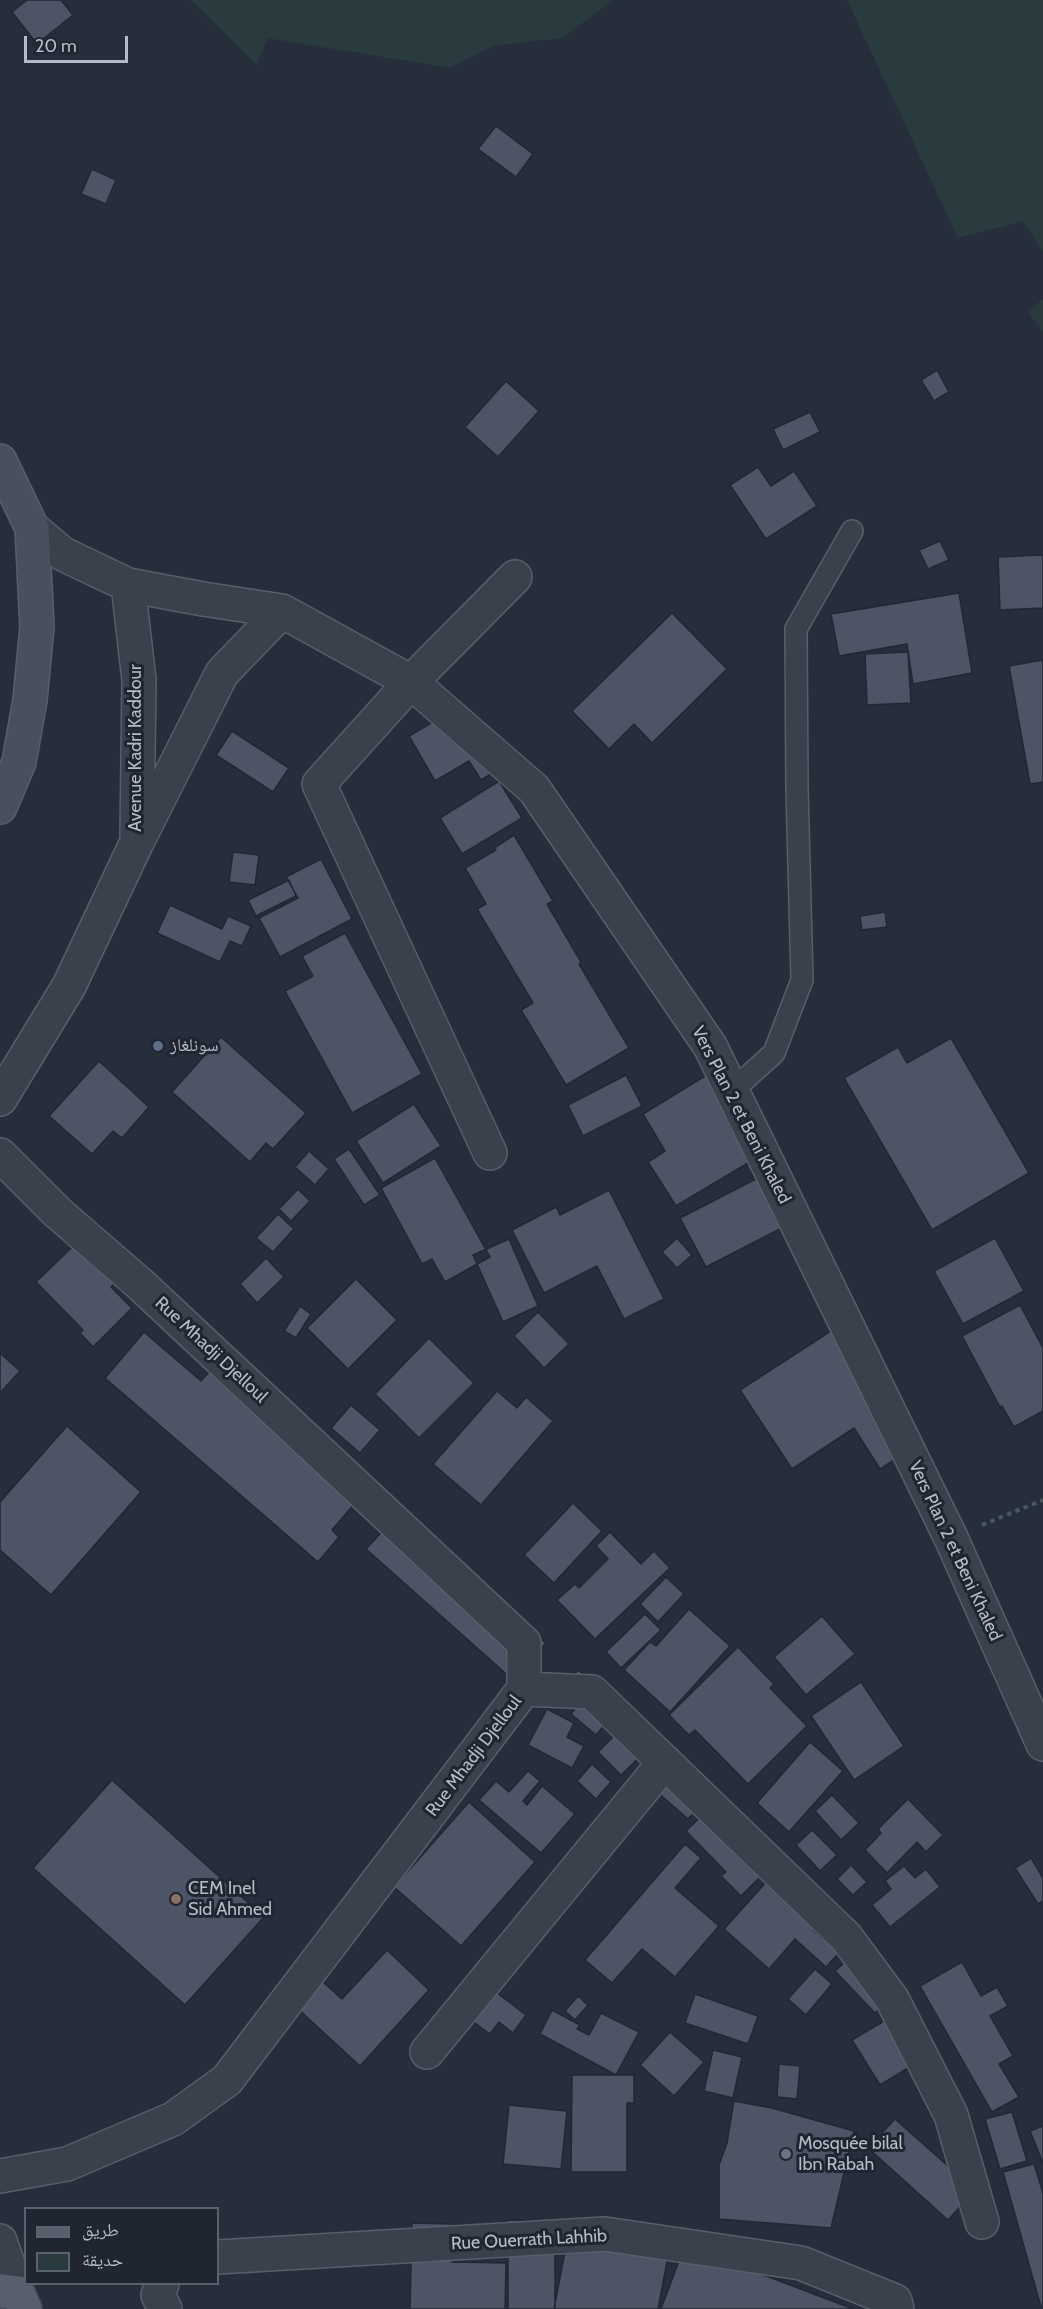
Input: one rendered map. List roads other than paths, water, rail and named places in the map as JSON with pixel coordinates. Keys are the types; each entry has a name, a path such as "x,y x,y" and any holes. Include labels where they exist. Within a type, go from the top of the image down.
{"main road":[{"path":"0,461 32,528 37,627 30,700 19,762 0,807"}],"street":[{"path":"32,528 63,554 128,585 282,611"},
{"path":"490,1153 319,784 411,682 515,577"},
{"name":"Avenue Kadri Kaddour","path":"128,585 139,680 136,844"},
{"name":"Avenue Kadri Kaddour","path":"0,1099 69,986 136,844 222,673 282,611"},
{"name":"Vers Plan 2 et Beni Khaled","path":"282,611 411,682 534,789 710,1046 951,1538 1043,1744"},
{"name":"Rue Mhadji Djelloul","path":"0,1155 57,1212 140,1284 524,1643 524,1689 227,2080 173,2119 162,2124 67,2164 0,2176"},
{"path":"524,1689 592,1692 846,1937 892,1999 951,2115 982,2222"},
{"path":"427,2052 665,1762"},
{"name":"Rue Ouerrath Lahhib","path":"219,2257 605,2234 801,2263 895,2301 897,2309"},
{"path":"11,2253 14,2298"},
{"path":"161,2285 158,2295 165,2309"}],"lane":[{"path":"732,1091 774,1053 802,980 796,629 852,531"}],"place":[{"name":"سونلغاز","path":"158,1046"},
{"name":"CEM Inel Sid Ahmed","path":"176,1899"},
{"name":"Mosquée bilal Ibn Rabah","path":"786,2154"}]}
